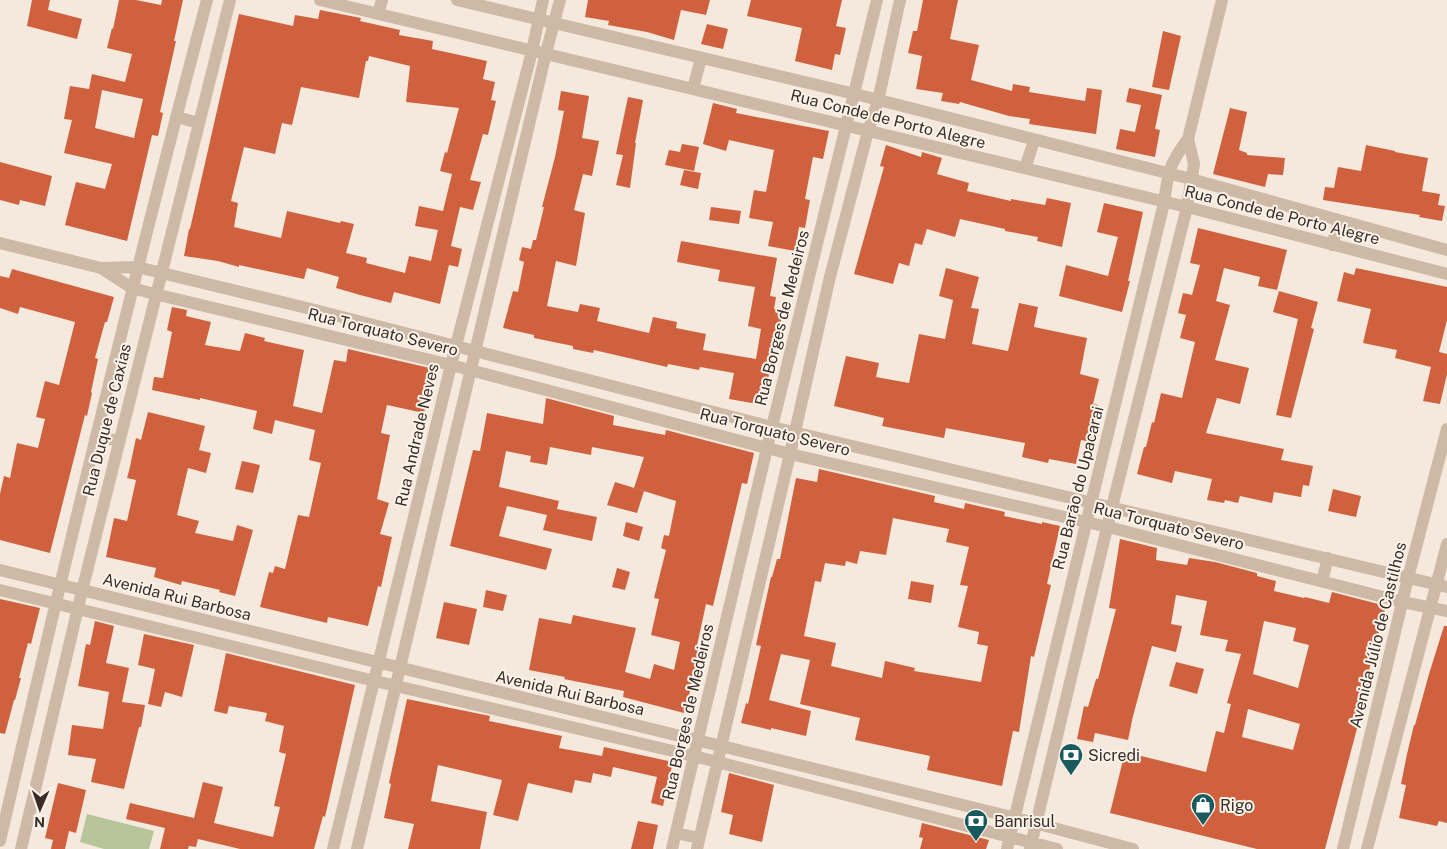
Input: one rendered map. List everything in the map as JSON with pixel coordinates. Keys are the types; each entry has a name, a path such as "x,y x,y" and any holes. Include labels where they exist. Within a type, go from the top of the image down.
{"street":[{"name":"Rua Duque de Caxias","path":"0,841 59,585 137,266 207,0"},
{"name":"Rua Duque de Caxias","path":"21,849 77,610 230,0"},
{"name":"Rua Conde de Porto Alegre","path":"320,0 1186,207 1447,274"},
{"path":"378,14 382,0"},
{"name":"Rua Conde de Porto Alegre","path":"457,0 855,94 1034,141 1191,179 1447,250"},
{"name":"Rua Andrade Neves","path":"333,849 455,346 532,51 543,0"},
{"path":"357,849 560,0"},
{"name":"Rua Borges de Medeiros","path":"672,849 789,355 877,0"},
{"path":"676,833 698,844 829,281 868,131 878,101 900,0"},
{"name":"Rua Barão do Upacarai","path":"1009,843 1164,203 1168,174 1174,158 1188,139 1222,0"},
{"path":"693,89 702,58"},
{"path":"176,117 199,123"},
{"name":"Rua Barão do Upacarai","path":"1031,846 1186,207 1194,164 1188,139"},
{"path":"1025,168 1034,141"},
{"path":"495,193 512,197"},
{"path":"1332,245 1339,220"},
{"name":"Rua Torquato Severo","path":"0,243 101,268 137,266 772,427 1442,586"},
{"name":"Rua Torquato Severo","path":"101,268 132,288 155,294 471,370 790,454 1108,527 1403,602 1447,611"},
{"path":"475,272 493,278"},
{"path":"809,276 829,281"},
{"path":"306,330 311,309"},
{"path":"789,355 811,360"},
{"path":"1126,360 1148,364"},
{"path":"680,425 685,405"},
{"name":"Avenida Júlio de Castilhos","path":"1343,849 1408,578 1447,430"},
{"path":"96,436 119,441"},
{"path":"969,495 972,474"},
{"path":"415,513 436,517"},
{"path":"1367,849 1431,608 1442,586 1447,544"},
{"path":"1322,581 1328,558"},
{"name":"Avenida Rui Barbosa","path":"0,570 1037,823 1133,849"},
{"name":"Avenida Rui Barbosa","path":"0,590 77,610 718,762 1009,843 1057,849"},
{"path":"228,646 232,628"},
{"path":"38,678 61,684"},
{"path":"1048,681 1070,686"},
{"path":"551,722 555,706"},
{"path":"1034,744 1055,750"},
{"path":"5,818 27,824"}],"green space":[{"path":"87,814 154,831 149,849 104,849 80,842"}],"building":[{"path":"32,0 50,0 48,10 82,19 77,39 27,26"},
{"path":"119,0 136,0 161,5 162,0 183,0 160,112 163,113 158,136 152,135 127,241 65,225 76,182 105,189 112,164 64,153 72,120 64,119 70,86 89,89 92,74 125,82 132,54 107,48","holes":["102,90 143,99 134,138 95,128"]},
{"path":"588,0 710,0 706,15 681,10 674,40 647,32 608,25 609,21 585,17"},
{"path":"751,0 842,0 836,26 846,28 840,55 835,54 832,70 795,61 802,28 747,16"},
{"path":"923,0 958,0 950,39 979,45 971,80 1012,91 1013,84 1030,87 1029,92 1085,101 1087,88 1102,90 1096,134 1029,124 1030,119 1009,116 960,102 959,104 941,101 943,93 916,89 922,56 908,53 913,31 917,31"},
{"path":"320,10 361,18 360,21 400,30 399,35 433,41 432,49 487,61 483,79 495,82 491,100 496,101 488,135 483,134 470,180 481,182 473,210 460,207 451,246 462,249 458,267 449,265 440,304 394,292 391,303 360,295 336,288 339,277 307,268 304,279 239,265 239,267 218,261 184,256 239,14 293,26 295,15 318,19","holes":["369,56 410,66 406,102 459,108 447,153 445,152 440,171 452,174 443,211 419,206 415,226 438,230 431,261 409,256 405,273 366,263 367,258 346,253 354,224 341,221 340,223 287,211 281,238 234,227 238,203 231,201 244,147 275,154 282,123 292,125 301,87 359,98 366,61 368,61"]},
{"path":"707,24 728,29 723,49 701,44"},
{"path":"1163,31 1181,36 1169,90 1152,87"},
{"path":"1129,88 1162,95 1155,129 1160,130 1155,157 1116,149 1120,129 1135,132 1141,105 1126,102"},
{"path":"561,91 589,96 582,138 599,141 592,176 583,174 574,210 585,213 576,266 556,261 547,306 578,312 580,304 600,308 597,321 649,333 653,317 677,322 676,328 706,334 703,350 756,359 761,329 748,326 755,287 718,281 720,270 677,262 681,241 777,258 770,296 776,297 774,309 783,311 763,405 729,399 734,373 700,367 699,370 668,364 667,367 594,350 593,353 573,349 573,346 534,338 534,335 503,328 513,291 518,292 524,262 519,260 522,247 531,249 533,240 536,240 564,111 558,110"},
{"path":"628,97 643,100 635,143 630,188 616,185 623,155 616,154"},
{"path":"713,103 737,109 736,113 829,131 823,159 813,157 805,199 810,200 805,228 799,227 795,251 768,246 773,222 749,218 754,190 766,192 774,150 729,140 726,151 703,144"},
{"path":"1230,108 1247,112 1239,150 1247,153 1247,155 1285,158 1283,175 1268,174 1265,187 1213,174"},
{"path":"682,144 699,147 694,171 665,165 669,150 680,152"},
{"path":"886,145 921,157 922,152 942,158 937,174 969,183 967,191 1011,201 1011,199 1045,205 1047,198 1071,203 1062,247 1037,241 1038,237 1005,231 1005,229 960,219 955,237 927,229 922,245 915,243 909,266 899,263 893,284 854,274 884,167 880,166"},
{"path":"1366,145 1428,158 1422,191 1440,194 1438,205 1445,206 1442,221 1419,217 1420,215 1323,200 1325,187 1334,188 1338,167 1361,171"},
{"path":"0,162 52,176 45,206 20,200 19,205 0,200"},
{"path":"684,170 701,173 698,189 680,185"},
{"path":"1104,203 1143,212 1122,312 1059,296 1066,265 1108,276 1118,237 1097,232"},
{"path":"711,207 741,211 739,224 709,220"},
{"path":"1198,228 1287,250 1277,290 1258,286 1260,277 1224,268 1216,301 1230,305 1215,360 1249,368 1240,404 1217,398 1206,433 1284,449 1281,460 1313,466 1309,486 1303,485 1301,497 1274,492 1272,503 1240,496 1238,503 1225,500 1224,503 1207,500 1212,479 1175,471 1172,483 1137,474 1152,422 1154,423 1161,393 1182,398 1195,342 1180,338 1186,315 1178,313 1183,293 1192,295 1200,265 1190,263"},
{"path":"946,268 979,277 971,308 979,309 972,344 1008,351 1019,303 1038,307 1034,327 1087,338 1080,374 1099,379 1093,404 1098,405 1091,442 1081,440 1076,464 1049,459 1048,463 1022,457 1025,443 946,428 944,438 882,426 884,418 834,406 846,356 879,363 876,377 909,383 919,334 945,339 953,300 939,296"},
{"path":"1356,268 1447,287 1447,320 1439,352 1447,354 1447,374 1440,404 1423,401 1431,367 1395,358 1397,350 1363,343 1371,309 1337,301 1344,272 1354,275"},
{"path":"12,269 114,297 95,358 98,359 87,416 85,415 50,553 0,540 0,494 4,476 10,478 17,443 38,448 45,419 36,417 45,381 59,385 75,322 20,307 18,314 0,308 0,276 9,278"},
{"path":"1279,291 1318,302 1311,328 1314,329 1291,418 1276,415 1298,319 1273,312"},
{"path":"172,307 187,310 186,316 211,322 205,345 240,351 245,333 265,338 264,341 304,350 293,406 322,413 334,360 346,362 348,349 434,369 424,413 387,405 381,433 390,435 377,499 389,503 380,534 392,537 381,587 378,586 368,626 328,617 327,623 260,607 269,572 273,573 275,566 285,569 298,515 309,517 321,463 309,460 315,430 275,420 272,434 253,429 257,411 200,398 200,400 152,390 154,377 163,378 172,332 167,330"},
{"path":"546,398 614,416 613,425 665,435 666,430 754,453 747,484 742,483 713,606 706,604 696,650 701,651 684,713 623,697 624,691 529,670 539,618 571,624 573,615 636,628 625,672 650,679 654,664 674,670 680,642 651,635 659,599 654,598 666,550 661,548 664,535 669,536 676,501 634,488 644,457 592,447 591,455 550,447 547,465 530,462 531,456 506,451 499,487 559,501 557,509 597,517 592,541 543,530 547,515 507,506 499,536 552,549 546,570 450,546 473,450 480,451 487,413 543,424"},
{"path":"148,412 205,426 199,450 211,453 206,473 188,468 177,515 199,521 195,533 233,541 237,525 253,530 235,596 219,592 220,590 182,581 181,585 154,577 156,568 106,557 114,518 127,521 136,480 127,478 136,438 141,440"},
{"path":"242,461 260,465 253,493 235,489"},
{"path":"819,469 935,496 934,502 964,509 965,503 1005,512 1004,516 1060,526 1047,584 1051,585 1034,657 1031,656 1019,732 1013,731 1002,786 927,770 930,756 855,740 860,718 800,704 810,660 781,654 769,700 811,711 806,736 741,723 746,703 748,704 761,646 756,645 771,577 777,559 780,559 796,478 817,482","holes":["893,518 949,529 946,542 969,547 960,585 968,586 958,627 979,632 977,644 988,646 981,682 914,671 915,668 885,661 882,678 831,666 836,643 804,636 815,581 821,582 825,563 845,566 846,561 857,564 860,551 886,555"]},
{"path":"615,482 644,491 637,513 607,505"},
{"path":"1333,489 1361,496 1356,517 1328,511"},
{"path":"626,522 643,527 639,541 623,536"},
{"path":"1120,539 1157,548 1156,560 1187,565 1189,558 1215,562 1257,573 1257,576 1276,581 1274,591 1329,603 1332,592 1386,606 1368,674 1370,675 1363,706 1325,849 1257,849 1110,813 1125,752 1206,772 1216,731 1224,733 1231,704 1227,703 1241,654 1225,651 1228,640 1200,635 1207,601 1176,595 1171,624 1182,626 1176,652 1152,646 1128,740 1095,733 1093,742 1077,739 1084,706 1088,707 1096,679 1098,679 1116,609 1109,608","holes":["1264,621 1296,628 1293,641 1309,645 1298,688 1253,674","1248,709 1300,724 1293,750 1242,737"]},
{"path":"617,568 630,572 625,590 612,587"},
{"path":"911,581 934,585 931,603 908,599"},
{"path":"486,590 507,595 503,611 483,607"},
{"path":"0,599 40,608 31,644 28,643 19,678 21,678 5,734 0,733"},
{"path":"444,602 477,609 469,645 436,638"},
{"path":"95,621 114,626 106,663 129,668 122,702 145,705 124,789 91,782 96,759 68,755 72,725 103,729 109,692 78,686 86,644 90,645"},
{"path":"1444,626 1447,626 1447,823 1439,821 1437,826 1399,818 1406,785 1401,784 1407,754"},
{"path":"144,634 194,645 182,697 165,692 161,707 148,704 155,669 138,665"},
{"path":"226,653 355,685 325,817 323,816 314,849 240,849 198,839 196,847 189,846 188,849 160,849 165,828 126,819 130,803 194,818 203,782 223,787 214,823 273,837 280,807 274,806 286,754 279,752 284,726 265,721 267,713 229,706 227,714 214,711"},
{"path":"1176,662 1204,669 1197,694 1169,686"},
{"path":"407,699 490,716 489,721 562,736 559,748 602,756 604,747 673,762 663,806 651,803 657,777 613,767 611,777 593,773 591,783 575,780 572,793 528,783 518,821 493,815 502,780 438,765 431,801 487,812 480,849 408,849 414,824 384,818 391,784 389,783"},
{"path":"729,773 774,785 762,842 729,834 733,815 721,812"},
{"path":"58,783 86,790 76,833 69,831 65,849 51,849 53,840 45,838"},
{"path":"638,821 658,825 653,849 631,849"},
{"path":"922,823 989,840 986,849 920,849 923,838 919,837"}],"place":[{"name":"Sicredi","path":"1071,776"},
{"name":"Rigo","path":"1203,826"},
{"name":"Banrisul","path":"976,842"}]}
